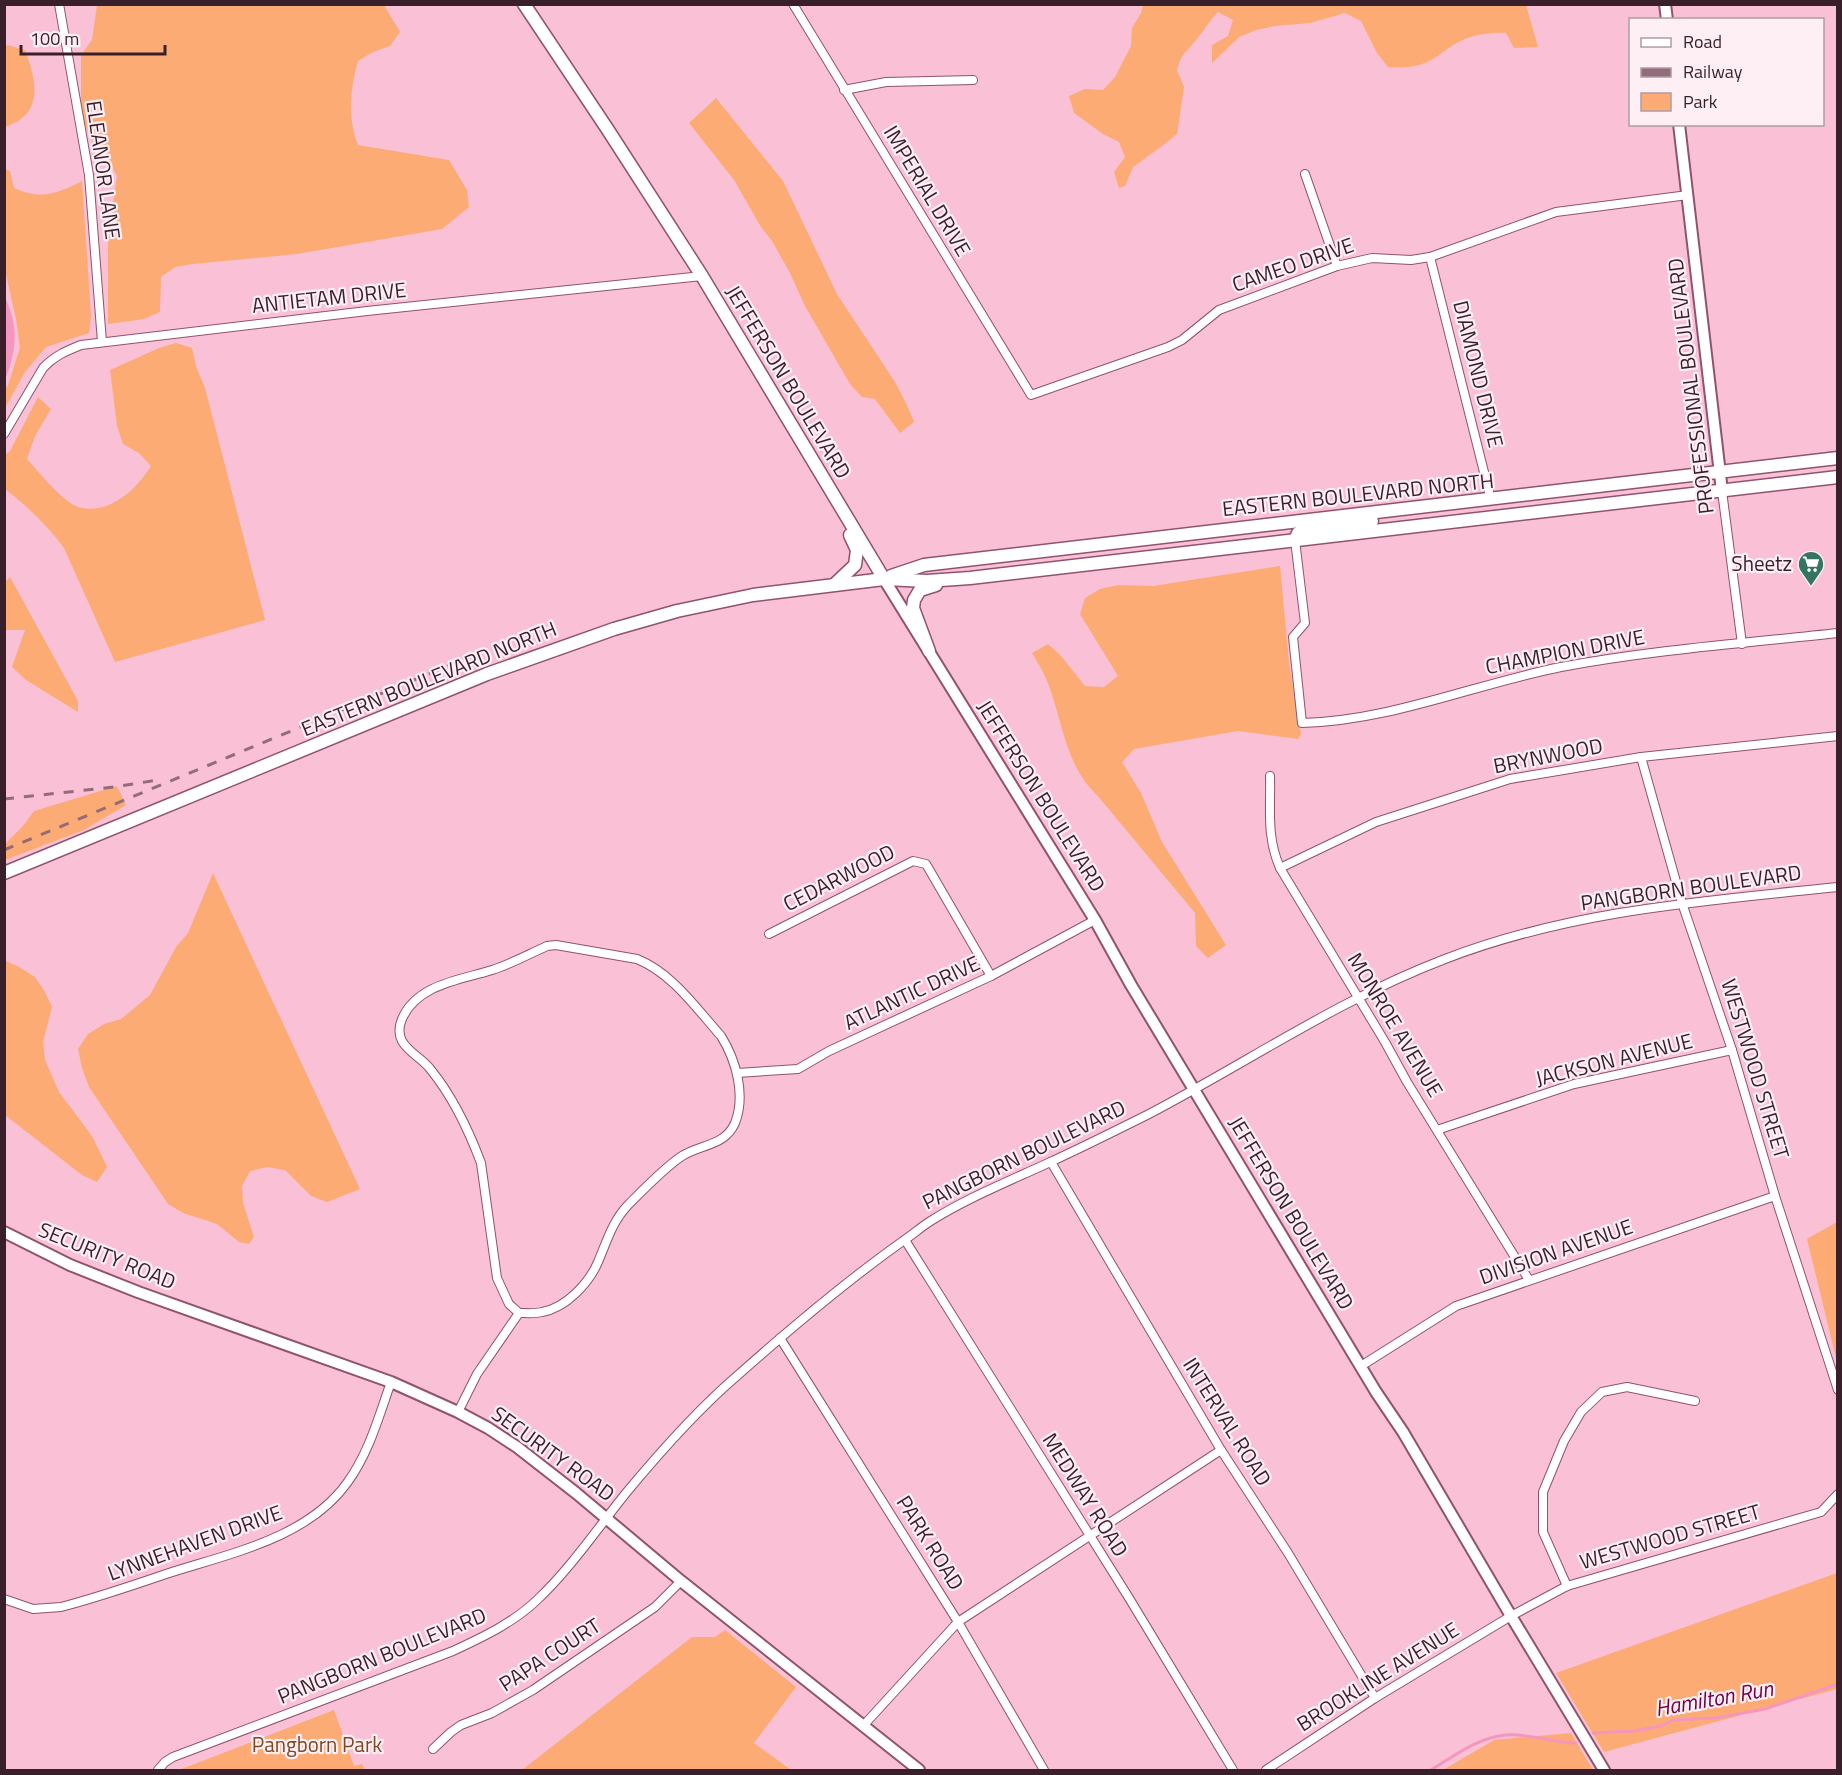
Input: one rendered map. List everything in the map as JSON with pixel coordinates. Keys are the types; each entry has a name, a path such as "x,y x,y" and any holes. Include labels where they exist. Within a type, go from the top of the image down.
{"main road":[{"name":"JEFFERSON BOULEVARD","path":"524,4 702,276 884,579"},
{"name":"EASTERN BOULEVARD NORTH","path":"884,579 924,565 1838,458"},
{"name":"EASTERN BOULEVARD NORTH","path":"4,873 487,674 547,651 677,611 753,595 836,584 884,579 927,581 970,578 1838,476"},
{"path":"830,490 857,550 855,565 836,584"},
{"path":"1376,531 1397,522 1476,513 1487,508 1491,500"},
{"path":"1295,540 1298,533 1305,530 1372,521 1389,511"},
{"path":"929,651 914,608 916,595 926,586 970,578"}],"street":[{"name":"ELEANOR LANE","path":"59,4 89,175 102,342"},
{"name":"IMPERIAL DRIVE","path":"793,4 1031,395"},
{"path":"844,90 886,82 973,80"},
{"name":"PROFESSIONAL BOULEVARD","path":"1680,126 1742,644"},
{"path":"1305,174 1337,266"},
{"name":"CAMEO DRIVE","path":"1031,395 1168,347 1182,340 1220,310 1337,266 1372,258 1411,260 1430,257 1556,212 1688,195"},
{"name":"DIAMOND DRIVE","path":"1430,257 1491,500"},
{"name":"ANTIETAM DRIVE","path":"4,434 34,380 52,359 64,351 81,345 367,311 702,276"},
{"name":"CHAMPION DRIVE","path":"1295,540 1305,623 1293,637 1302,723 1355,717 1561,667 1622,657 1838,633"},
{"name":"JEFFERSON BOULEVARD","path":"884,579 1095,920 1131,986 1403,1432 1604,1770"},
{"name":"BRYNWOOD","path":"1280,868 1376,822 1510,779 1641,757 1838,736"},
{"name":"WESTWOOD STREET","path":"1641,757 1682,903 1732,1050 1775,1196 1838,1390"},
{"name":"MONROE AVENUE","path":"1270,776 1270,837 1280,868 1529,1280"},
{"name":"CEDARWOOD","path":"769,934 913,861 926,864 991,976"},
{"name":"PANGBORN BOULEVARD","path":"158,1770 174,1757 453,1650 501,1627 537,1600 684,1426 780,1338 878,1258 929,1222 1194,1090 1358,996 1444,959 1532,931 1610,913 1838,887"},
{"name":"ATLANTIC DRIVE","path":"737,1073 798,1069 829,1051 991,976 1095,920"},
{"path":"547,946 567,946 618,955 649,964 666,976 721,1036 733,1057 737,1073 740,1109 728,1134 720,1141 680,1157 625,1208 607,1235 594,1271 578,1291 564,1302 545,1311 519,1313 509,1304 497,1278 481,1163 476,1151 442,1086 430,1069 402,1041 399,1032 402,1021 412,1005 436,987 494,969 547,946"},
{"name":"JACKSON AVENUE","path":"1437,1130 1574,1084 1732,1050"},
{"name":"INTERVAL ROAD","path":"1051,1162 1221,1450 1288,1553 1375,1698"},
{"name":"DIVISION AVENUE","path":"1361,1366 1456,1306 1775,1196"},
{"name":"SECURITY ROAD","path":"4,1232 48,1255 138,1292 391,1382 458,1412 517,1447 919,1770"},
{"name":"MEDWAY ROAD","path":"905,1240 1130,1598 1233,1770"},
{"path":"458,1412 477,1374 519,1313"},
{"name":"PARK ROAD","path":"780,1338 958,1622 1044,1770"},
{"name":"LYNNEHAVEN DRIVE","path":"4,1599 33,1609 61,1607 250,1546 288,1530 315,1514 347,1483 363,1457 391,1382"},
{"path":"1567,1586 1543,1532 1543,1492 1564,1441 1581,1412 1602,1392 1628,1387 1695,1401"},
{"path":"863,1725 958,1622 1221,1450"},
{"name":"WESTWOOD STREET","path":"1511,1617 1567,1586 1821,1512 1838,1494"},
{"name":"PAPA COURT","path":"433,1749 461,1725 492,1713 533,1690 655,1607 681,1581"},
{"name":"BROOKLINE AVENUE","path":"1266,1770 1375,1698 1511,1617"}],"green space":[{"path":"97,5 384,5 400,32 390,46 358,61 353,82 351,114 358,145 449,160 467,190 469,207 442,229 297,254 175,267 161,277 160,312 144,319 108,324 108,238 117,176 108,160 95,146 81,111 81,55 92,40"},
{"path":"1143,5 1526,5 1538,47 1514,48 1506,33 1486,34 1461,41 1422,64 1388,67 1377,53 1361,21 1345,13 1310,23 1256,30 1239,37 1212,63 1212,45 1228,36 1233,20 1218,12 1185,53 1177,70 1184,87 1177,134 1133,167 1125,186 1119,188 1114,172 1125,157 1119,142 1103,134 1074,113 1069,96 1085,89 1103,90 1115,77 1131,46 1132,28"},
{"path":"8,45 25,50 32,74 34,96 32,105 26,114 5,127 4,47"},
{"path":"716,98 783,181 837,294 895,382 914,422 900,433 875,399 862,397 850,384 805,306 772,241 761,227 734,180 689,123"},
{"path":"5,169 10,171 14,188 32,194 57,192 82,181 91,316 89,333 46,347 25,372 5,408 5,389 20,348 5,270"},
{"path":"176,343 192,348 205,388 265,620 115,662 64,548 36,516 5,489 5,455 10,451 38,397 51,409 35,436 27,459 58,493 78,507 101,508 121,498 138,483 151,466 139,453 123,444 117,426 110,370 159,348"},
{"path":"1280,566 1289,662 1301,734 1298,739 1238,731 1134,749 1122,762 1141,793 1162,842 1226,945 1208,958 1196,946 1195,913 1078,771 1047,682 1032,653 1048,644 1062,657 1085,686 1104,687 1118,676 1080,614 1085,598 1100,589 1118,585 1153,586"},
{"path":"10,577 78,701 78,712 26,680 12,667 25,630 5,630 5,582"},
{"path":"117,786 126,805 84,830 5,860 5,844 34,811"},
{"path":"213,873 360,1189 327,1202 311,1196 285,1170 267,1167 250,1171 242,1186 243,1203 254,1237 249,1244 239,1242 217,1224 183,1213 168,1204 89,1087 78,1049 88,1034 104,1024 121,1019 150,995 176,947 188,933"},
{"path":"4,960 35,977 52,1007 43,1042 45,1060 59,1092 92,1136 107,1167 97,1182 82,1175 5,1115"},
{"path":"1837,1222 1837,1362 1807,1239"},
{"path":"1837,1573 1837,1689 1604,1752 1556,1673"},
{"path":"725,1630 796,1687 754,1743 791,1770 522,1770 692,1637 715,1637"},
{"name":"Pangborn Park","path":"334,1710 354,1766 362,1764 365,1770 179,1770"},
{"path":"1571,1733 1593,1770 1443,1770 1494,1740"}],"shaded area":[{"path":"4,295 12,317 15,337 12,358 5,380"}],"waterway":[{"name":"Hamilton Run","path":"1593,1733 1634,1731 1661,1726 1673,1720 1715,1718 1765,1709 1838,1684"},
{"name":"Hamilton Run","path":"1431,1770 1486,1739 1506,1735 1523,1735 1576,1743"}],"railway":[{"path":"4,850 484,651"},
{"path":"4,799 158,780"}],"place":[{"name":"Sheetz","path":"1811,587"}]}
